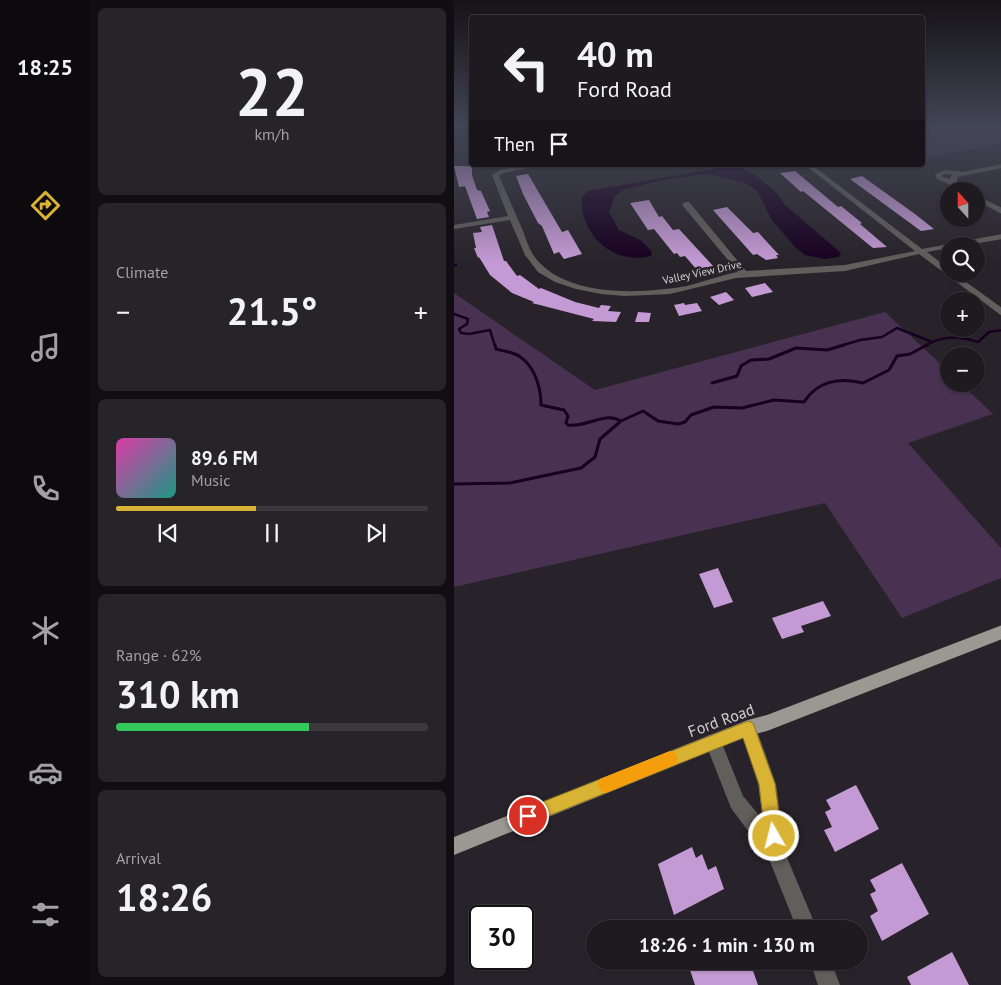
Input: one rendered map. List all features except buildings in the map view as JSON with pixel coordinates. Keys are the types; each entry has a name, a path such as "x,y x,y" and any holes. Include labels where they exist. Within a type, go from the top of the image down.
{"main road":[{"name":"Ford Road","path":"454,846 748,728 767,724 1001,632"}],"street":[{"path":"489,171 487,172 497,176 508,171"},
{"path":"816,171 940,265"},
{"path":"953,180 954,176 977,171"},
{"path":"956,182 939,178 938,174 946,172 963,174"},
{"name":"Valley View Drive","path":"497,176 529,255 535,264 553,277 579,287 620,293 656,293 688,288 744,274 844,268 940,248"},
{"path":"985,202 1001,212"},
{"path":"686,204 744,274"},
{"path":"454,227 513,217"},
{"name":"Valley View Drive","path":"985,239 1001,236"},
{"path":"961,282 1001,313"},
{"path":"748,728 767,784 776,853 803,920"},
{"path":"713,742 737,802 776,853"},
{"path":"823,970 829,985"}],"shaded area":[{"path":"701,171 748,171 778,194 784,204 841,253 839,257 825,259 805,255 795,247 772,220 757,191 745,183 712,175 699,175 663,180 623,190 615,196 609,212 619,230 642,241 652,252 651,256 637,258 624,256 602,244 593,235 586,223 582,197 588,191"},
{"path":"454,293 595,390 885,312 940,364 940,392 970,392 993,414 908,443 1001,548 1001,578 902,618 825,503 454,587"}],"waterway":[{"path":"454,314 468,319 467,324 459,329 461,333 469,334 490,330 495,346"},
{"path":"840,346 860,340 882,337 897,328 932,342"},
{"path":"932,342 944,338 978,342 989,332 1002,330"},
{"path":"925,346 932,342"},
{"path":"495,345 496,349 514,354 525,360 536,378 541,405 564,410 568,416 566,423 568,425 608,418 621,421"},
{"path":"712,383 737,376 741,366 751,360 769,359 796,348 827,350 844,345"},
{"path":"621,421 643,411 658,421 678,424 685,422 691,415 714,407 742,408 774,400 804,402 815,389 822,385 846,380 863,383 889,370 897,356 910,354 927,345"},
{"path":"454,484 510,483 581,468 595,457 600,439 621,421"}],"slow traffic":[{"path":"606,785 670,759"}],"route":[{"path":"528,816 748,728 767,784 774,836"}]}
